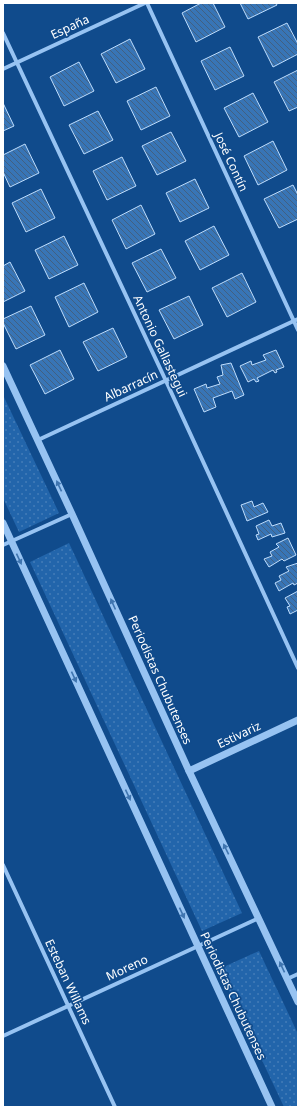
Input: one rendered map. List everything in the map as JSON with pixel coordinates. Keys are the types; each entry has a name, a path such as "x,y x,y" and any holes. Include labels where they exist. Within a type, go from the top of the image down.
{"street":[{"name":"España","path":"3,69 146,3"},
{"name":"José Contín","path":"146,3 296,320 298,330"},
{"name":"Antonio Gallastegui","path":"3,32 298,668"},
{"name":"Albarracín","path":"38,440 296,320"},
{"name":"Periodistas Chubutenses","path":"3,366 189,771 298,1002"},
{"path":"3,545 72,514"},
{"name":"Periodistas Chubutenses","path":"3,523 272,1107"},
{"name":"Estivariz","path":"189,771 298,720"},
{"name":"Esteban Willams","path":"3,865 115,1107"},
{"name":"Moreno","path":"3,1036 259,918"},
{"path":"287,979 298,974"}],"shaded area":[{"path":"3,395 59,513 19,532 3,498"},
{"path":"69,543 242,913 202,931 30,562"},
{"path":"259,951 298,1034 298,1107 284,1107 219,969"}],"building":[{"path":"201,3 213,3 225,27 196,42 182,13"},
{"path":"240,3 276,3 277,5 248,19"},
{"path":"287,23 298,44 298,54 273,67 258,37"},
{"path":"130,39 145,69 116,83 101,54"},
{"path":"230,47 244,76 215,90 201,61"},
{"path":"79,62 94,91 64,106 50,77"},
{"path":"298,70 298,107 289,111 274,82"},
{"path":"156,87 170,116 141,130 127,101"},
{"path":"253,93 268,122 239,137 224,108"},
{"path":"3,103 14,126 3,131"},
{"path":"98,111 113,140 84,154 69,125"},
{"path":"171,132 186,161 157,175 142,146"},
{"path":"273,141 287,170 258,185 244,156"},
{"path":"25,144 39,173 10,187 3,172 3,155"},
{"path":"122,157 136,186 107,200 93,171"},
{"path":"195,179 209,208 180,222 166,193"},
{"path":"293,185 298,195 298,219 279,228 264,199"},
{"path":"41,189 55,218 26,232 12,203"},
{"path":"141,205 155,234 126,249 112,220"},
{"path":"214,226 229,255 200,270 185,241"},
{"path":"64,236 78,265 49,279 35,250"},
{"path":"161,249 176,278 147,292 132,263"},
{"path":"10,262 25,291 3,302 3,266"},
{"path":"242,273 256,302 227,317 212,288"},
{"path":"84,283 98,312 69,327 55,297"},
{"path":"189,296 203,325 174,339 159,310"},
{"path":"31,306 45,335 16,349 3,323 3,319"},
{"path":"113,328 127,357 98,371 83,342"},
{"path":"60,350 74,379 45,394 30,365"},
{"path":"276,350 284,367 276,370 277,372 275,373 273,370 257,378 259,381 256,382 254,379 248,382 240,366 251,361 252,365 266,360 263,355"},
{"path":"231,363 244,395 235,399 232,391 213,398 216,407 204,412 194,389 206,384 207,388 220,384 217,377 223,375 221,365"},
{"path":"252,501 254,507 263,503 268,512 247,521 241,505"},
{"path":"269,520 272,526 281,523 285,533 272,537 271,534 258,540 256,535 259,534 256,526"},
{"path":"288,538 296,555 284,561 282,559 269,567 264,559 272,556 270,552 279,547 276,544"},
{"path":"298,563 298,583 294,585 293,583 279,591 275,583 281,580 279,576 289,571 286,567"},
{"path":"298,591 298,610 290,614 287,607 290,606 285,598"}]}
